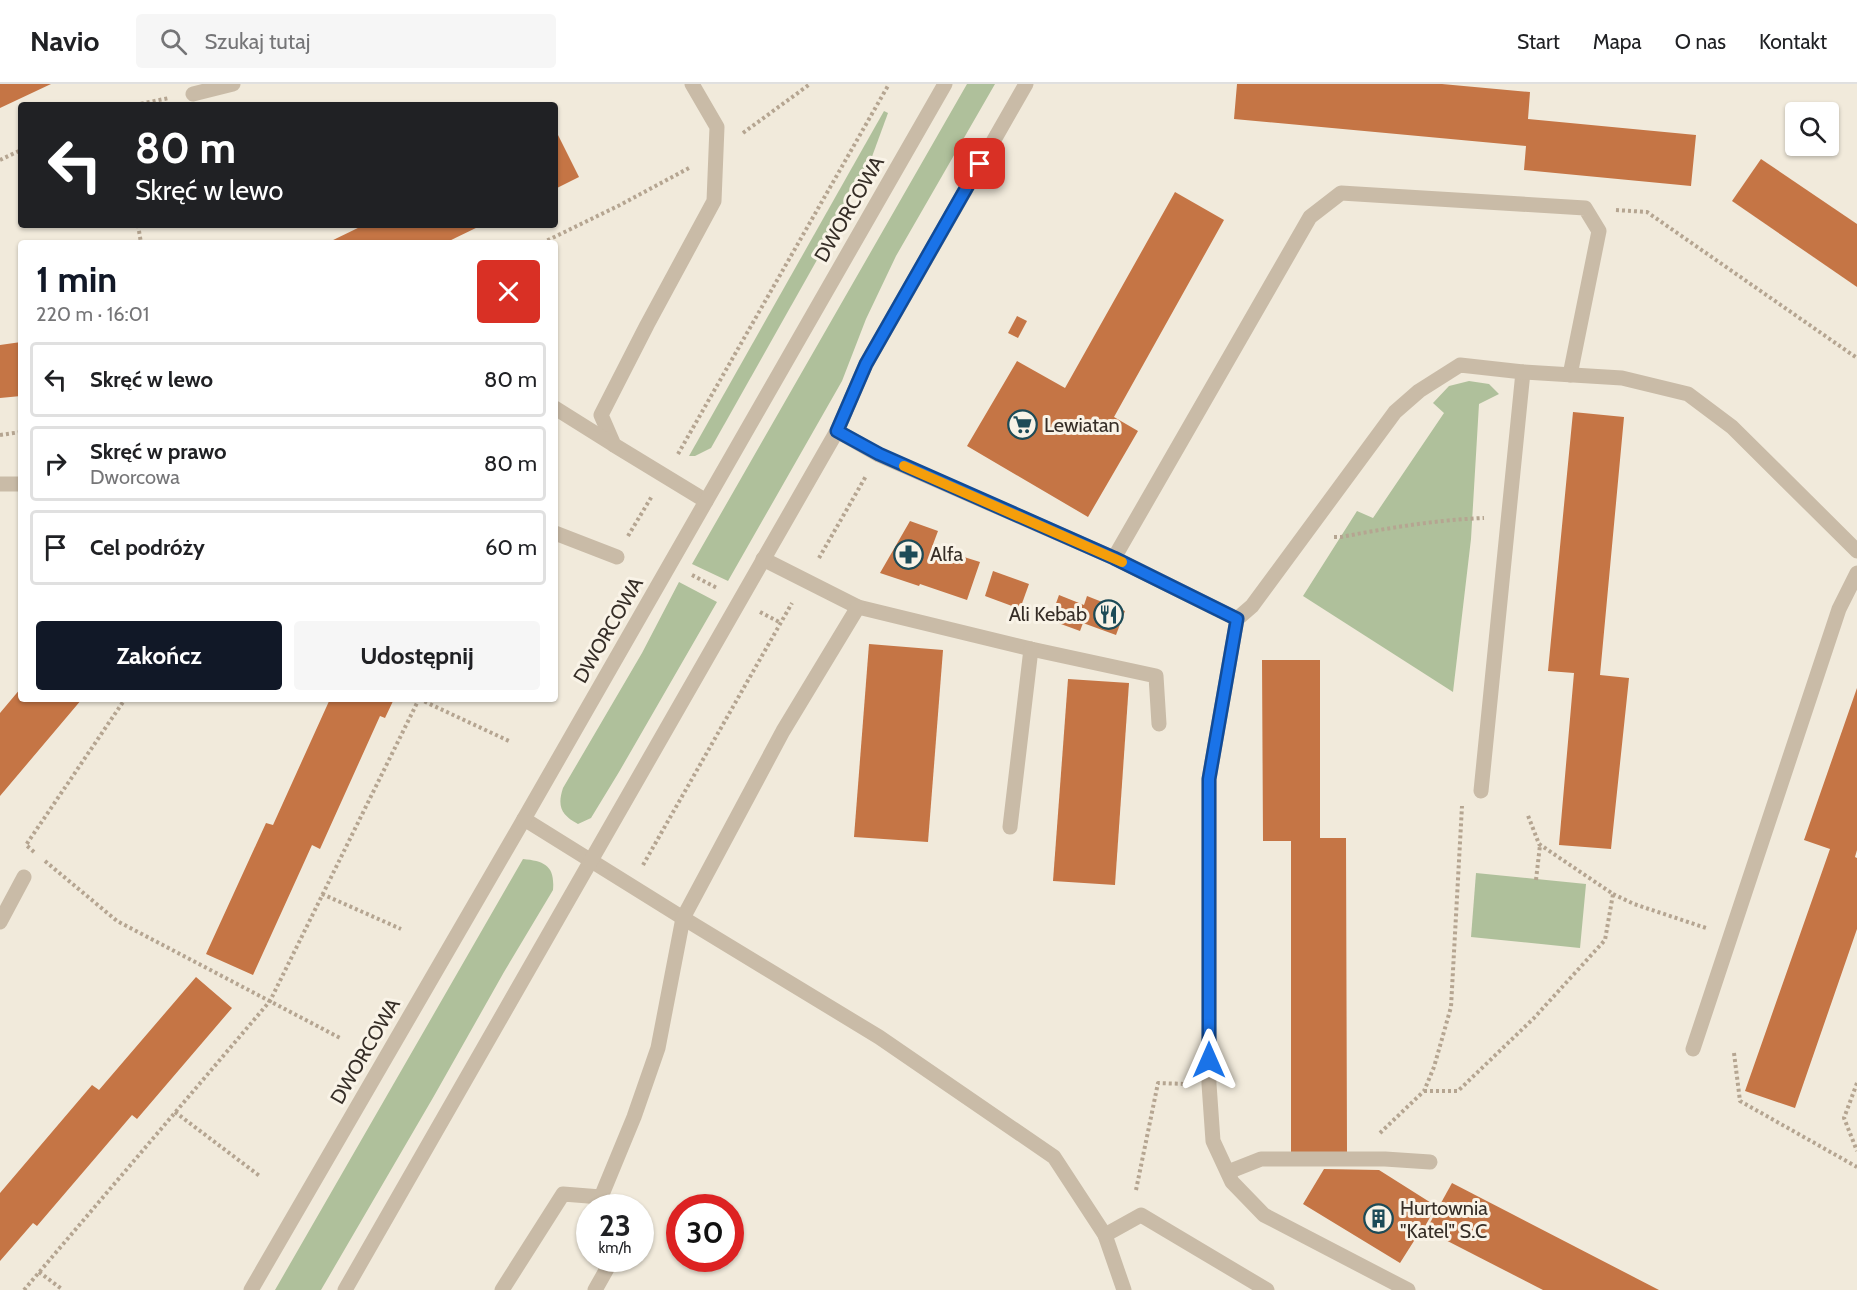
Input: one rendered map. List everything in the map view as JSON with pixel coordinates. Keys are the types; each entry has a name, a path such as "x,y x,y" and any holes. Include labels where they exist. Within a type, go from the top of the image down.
{"street":[{"path":"193,94 233,84"},
{"path":"614,445 601,416 714,201 717,127 692,84"},
{"name":"DWORCOWA","path":"251,1290 945,84"},
{"path":"345,1290 837,431 866,364 1026,84"},
{"path":"1114,558 1310,218 1341,193 1586,208 1599,231 1570,375"},
{"path":"1408,1290 1264,1215 1232,1182 1213,1141 1209,1084 1209,779 1237,619 1251,606 1395,412 1419,391 1460,365 1523,372 1622,378 1688,394 1732,427 1857,551"},
{"path":"1481,791 1523,372"},
{"path":"558,410 706,501"},
{"path":"837,431 879,454 1114,558 1237,619"},
{"path":"0,484 18,484"},
{"path":"558,534 617,557"},
{"path":"764,559 858,607 1031,649 1156,676 1159,724"},
{"path":"1693,1049 1839,609 1857,573"},
{"path":"608,1194 658,1048 683,918 783,731 858,607"},
{"path":"1010,826 1031,649"},
{"path":"524,819 879,1036 1054,1157 1104,1235 1124,1290"},
{"path":"0,922 24,877"},
{"path":"1228,1172 1261,1159 1385,1159 1430,1162"},
{"path":"502,1290 563,1194 576,1196"},
{"path":"1104,1235 1141,1215 1267,1290"},
{"path":"595,1290 605,1272"}],"path":[{"path":"548,240 621,205 716,153 810,84"},
{"path":"617,557 889,84"},
{"path":"152,102 193,94"},
{"path":"0,160 18,151"},
{"path":"1586,208 1647,212 1857,358"},
{"path":"0,435 18,432"},
{"path":"631,886 879,454"},
{"path":"1304,535 1341,537 1396,526 1480,518"},
{"path":"670,564 781,623"},
{"path":"35,853 26,845 123,702"},
{"path":"24,1290 270,1000 418,702"},
{"path":"426,702 510,741"},
{"path":"1378,1135 1424,1091 1434,1067 1451,1007 1462,806"},
{"path":"1527,813 1540,845 1536,880"},
{"path":"1540,845 1613,894 1634,904 1708,928"},
{"path":"44,860 117,921 342,1039"},
{"path":"322,894 401,929"},
{"path":"1424,1091 1458,1091 1533,1018 1605,940 1613,894"},
{"path":"1734,1053 1740,1101 1857,1167"},
{"path":"1129,1222 1158,1083"},
{"path":"1857,1083 1844,1118 1857,1151"},
{"path":"176,1112 261,1177"},
{"path":"39,1272 63,1290"}],"green space":[{"path":"967,84 995,84 896,256 866,319 842,381 728,581 692,564"},
{"path":"884,111 888,113 866,173 711,448 695,456 689,456"},
{"path":"1469,381 1489,384 1499,394 1479,404 1471,539 1453,692 1303,596 1357,511 1373,518 1444,413 1433,403 1449,386"},
{"path":"679,582 717,602 591,818 578,824 562,809 560,800 563,788 642,653"},
{"path":"523,859 537,861 547,866 552,875 553,890 321,1290 275,1290"},
{"path":"1476,873 1586,884 1580,948 1471,937"}],"building":[{"path":"0,84 51,84 0,108"},
{"path":"1237,84 1442,84 1530,92 1528,119 1696,135 1691,186 1524,170 1526,146 1234,119"},
{"path":"558,135 579,177 558,188"},
{"path":"1761,159 1857,224 1857,287 1732,201"},
{"path":"1175,192 1224,220 1114,417 1138,431 1088,517 967,446 1017,361 1065,388"},
{"path":"358,228 476,228 451,240 333,240"},
{"path":"1017,316 1027,321 1018,338 1008,333"},
{"path":"18,342 18,396 0,398 0,345"},
{"path":"1573,412 1624,417 1600,675 1629,678 1611,849 1559,845 1574,673 1548,671"},
{"path":"910,521 938,531 932,547 980,562 967,600 880,573"},
{"path":"993,571 1029,584 1020,609 985,596"},
{"path":"1059,595 1084,605 1087,596 1125,611 1116,635 1083,623 1080,631 1050,620"},
{"path":"869,644 943,650 928,842 854,837"},
{"path":"1262,660 1320,660 1320,838 1346,838 1347,1153 1291,1153 1291,841 1263,841"},
{"path":"1068,679 1129,683 1115,885 1053,881"},
{"path":"1857,688 1857,850 1855,857 1857,858 1857,929 1795,1108 1745,1091 1830,849 1804,840"},
{"path":"18,692 18,702 79,702 0,796 0,713"},
{"path":"329,702 393,702 385,718 380,716 320,849 312,845 253,975 206,954 266,823 273,825"},
{"path":"196,977 232,1008 137,1119 132,1115 37,1226 33,1223 0,1261 0,1193 92,1085 99,1090"},
{"name":"Hurtownia \"Katel\" S.C","path":"1324,1169 1379,1170 1436,1206 1421,1234 1419,1233 1400,1263 1303,1204"},
{"path":"1452,1183 1659,1290 1543,1290 1426,1230"}],"slow traffic":[{"path":"904,466 1122,562"}],"place":[{"name":"Lewiatan","path":"1023,425"},
{"name":"Alfa","path":"909,554"},
{"name":"Ali Kebab","path":"1108,614"},
{"name":"Hurtownia \"Katel\" S.C","path":"1379,1219"}],"route":[{"path":"980,164 866,364 837,431 879,454 1114,558 1237,619 1209,779 1209,1060"}]}
